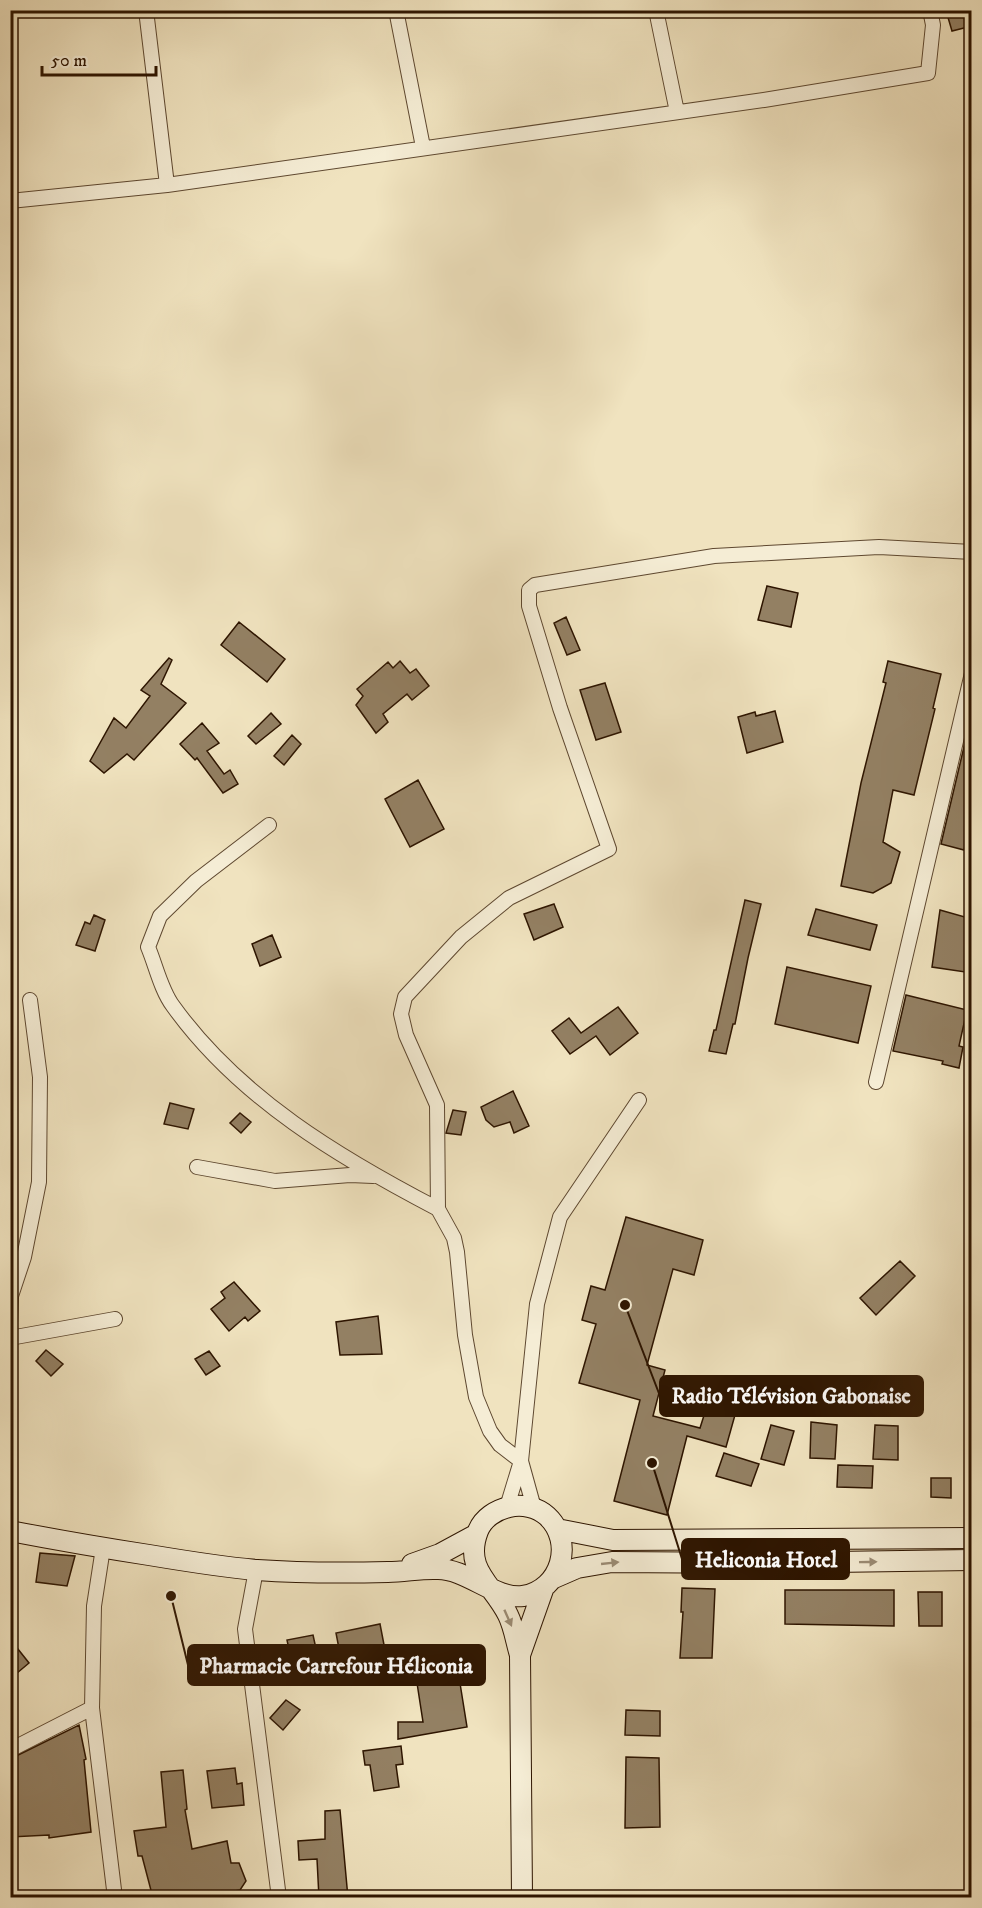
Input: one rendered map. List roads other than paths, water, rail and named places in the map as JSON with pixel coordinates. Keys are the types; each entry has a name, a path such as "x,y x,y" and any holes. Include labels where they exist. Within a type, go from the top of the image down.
{"street":[{"path":"146,10 167,185"},
{"path":"396,10 423,147"},
{"path":"656,10 677,112"},
{"path":"10,201 167,185 677,112 928,73 933,25 930,10"},
{"path":"534,1508 522,1461 500,1445 490,1431 476,1396 465,1335 457,1252 454,1238 438,1209 437,1105 406,1035 401,1014 405,997 460,937 509,898 609,849 560,708 529,606 529,590 535,585 714,556 879,547 972,552"},
{"path":"876,1082 972,673"},
{"path":"269,825 196,881 160,916 148,947 172,1004 212,1052 259,1098 375,1176 438,1209"},
{"path":"10,1323 11,1296 24,1257 39,1182 40,1077 30,1000"},
{"path":"507,1507 522,1461 537,1304 560,1216 639,1100"},
{"path":"197,1167 275,1181 350,1175 375,1176"},
{"path":"10,1338 115,1319"},
{"path":"519,1654 562,1558 563,1550 557,1528 545,1514 534,1508 523,1506 507,1507 487,1518 477,1534 473,1555 476,1568 509,1616 519,1654 522,1898"},
{"path":"557,1528 613,1540 972,1538"},
{"path":"10,1531 103,1548 256,1570 390,1572 440,1569 467,1576 506,1594 519,1596 577,1568 612,1562 758,1563 972,1560"},
{"path":"390,1572 440,1554 477,1534"},
{"path":"103,1548 94,1606 92,1707 115,1898"},
{"path":"256,1570 245,1629 279,1898"},
{"path":"10,1750 92,1707"}],"place":[{"name":"Radio Télévision Gabonaise","path":"625,1305"},
{"name":"Heliconia Hotel","path":"652,1463"},
{"name":"Pharmacie Carrefour Héliconia","path":"171,1596"}]}
